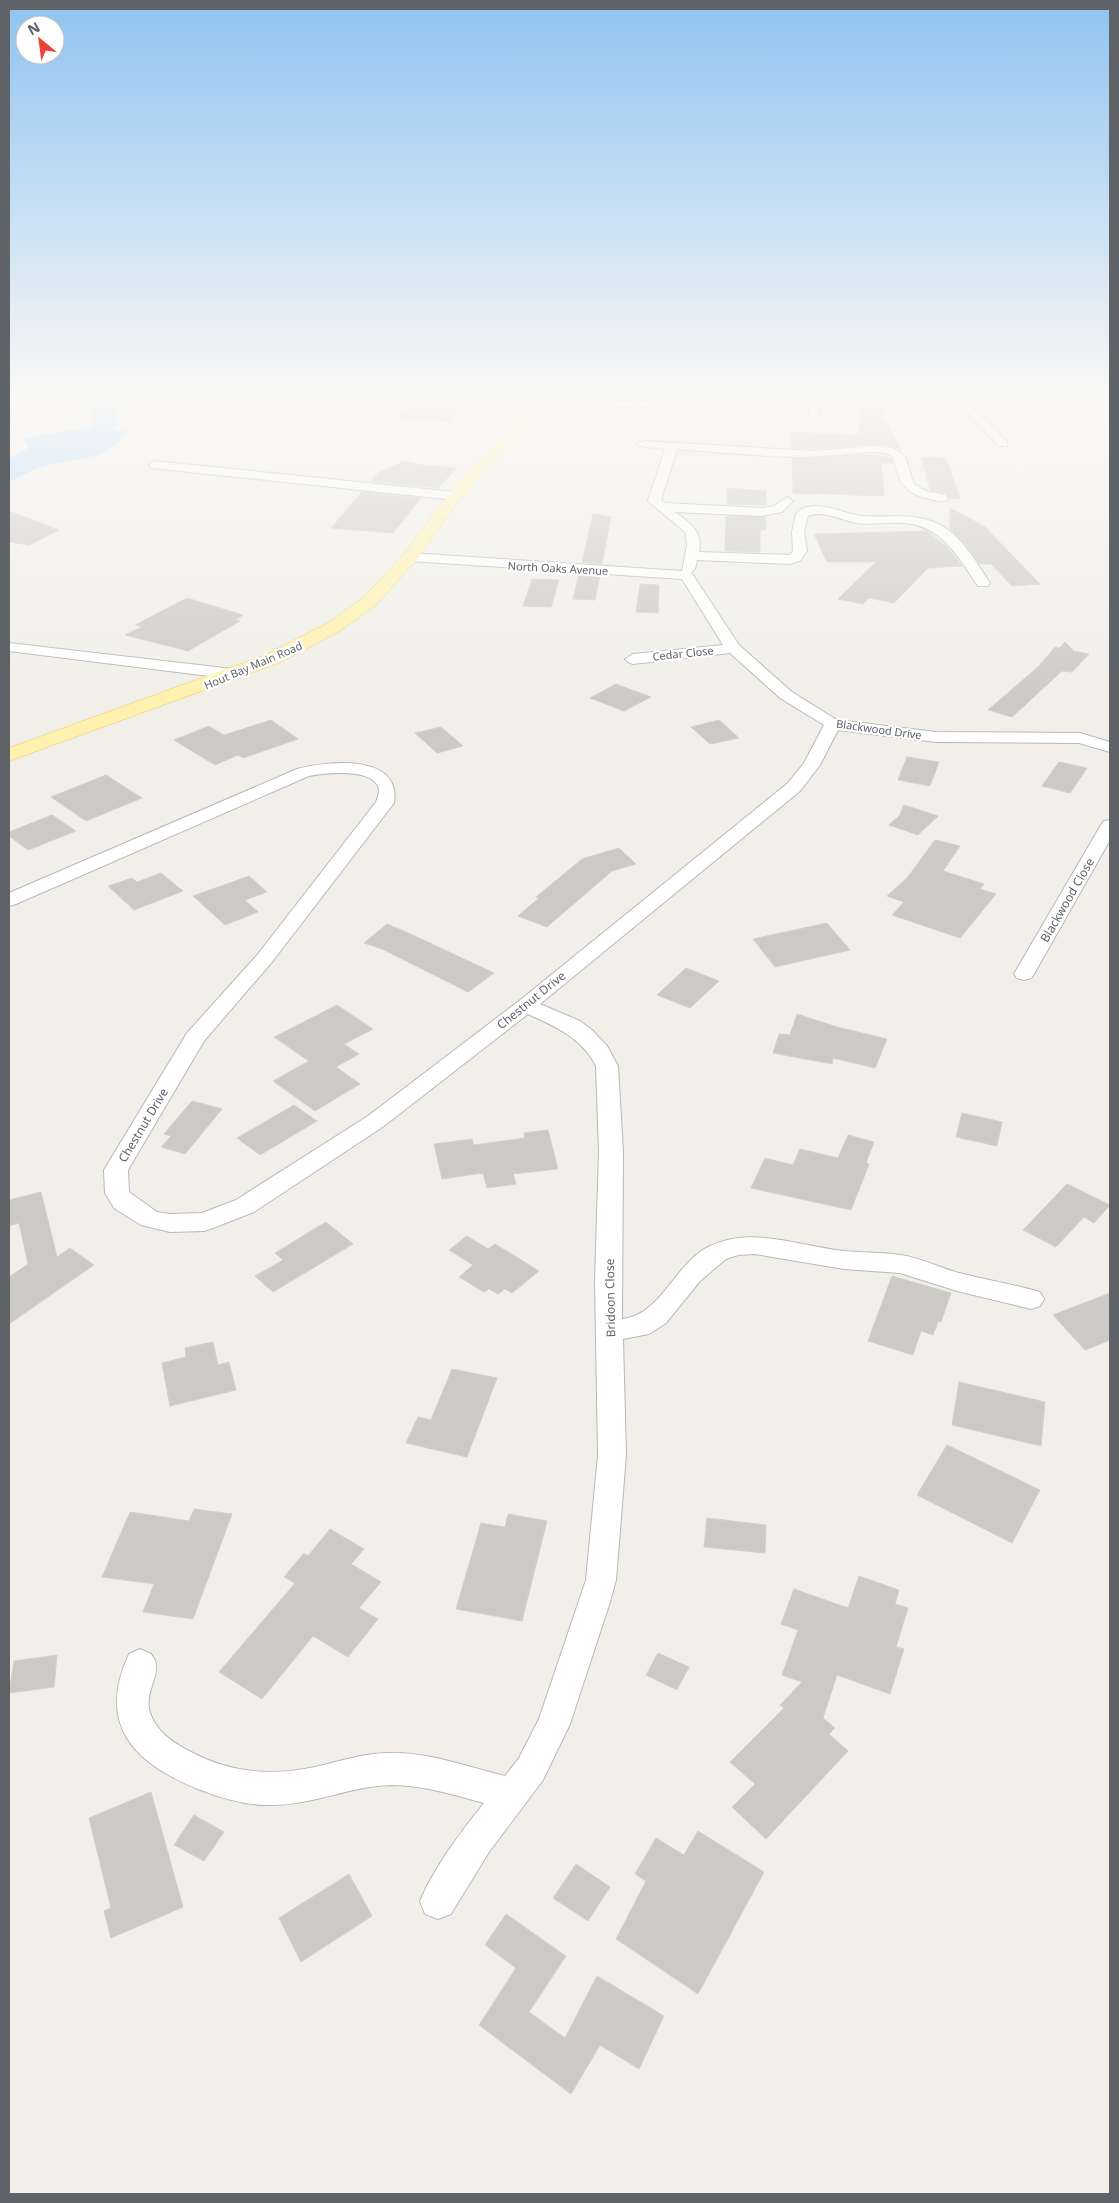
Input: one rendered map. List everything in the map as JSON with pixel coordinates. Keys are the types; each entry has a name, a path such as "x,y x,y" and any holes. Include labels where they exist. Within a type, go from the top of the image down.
{"main road":[{"name":"Hout Bay Main Road","path":"9,755 272,659 334,627 370,600 410,558 455,496"}],"street":[{"path":"443,495 455,496"},
{"path":"655,495 654,501 659,507 681,520 694,536 693,556 686,575"},
{"path":"931,495 942,498"},
{"path":"659,507 762,512 778,509 787,501"},
{"path":"693,556 789,560 795,558 800,551 799,520 802,514 819,510 859,520 904,519 930,525 956,543 983,583"},
{"name":"North Oaks Avenue","path":"410,558 686,575"},
{"name":"Blackwood Drive","path":"686,575 733,648 786,696 833,724 936,737 976,739 1080,738 1109,746"},
{"path":"9,647 233,674"},
{"name":"Cedar Close","path":"633,659 733,648"},
{"name":"Chestnut Drive","path":"9,900 270,786 312,770 351,768 378,776 388,787 389,794 385,803 340,864 266,958 195,1038 125,1152 116,1170 117,1193 122,1202 131,1208 159,1221 204,1222 245,1206 376,1121 526,1005 794,787 812,765 833,724"},
{"name":"Blackwood Close","path":"1024,974 1110,826"},
{"name":"Bridoon Close","path":"438,1900 477,1840 531,1769 554,1724 600,1580 611,1473 608,1281 611,1152 607,1066 599,1051 584,1035 572,1026 526,1005"},
{"path":"610,1330 640,1327 656,1316 691,1274 717,1253 736,1246 755,1245 844,1260 901,1264 957,1282 1031,1299"},
{"path":"140,1664 132,1707 146,1740 171,1759 211,1777 236,1785 269,1789 301,1786 376,1769 395,1769 417,1772 512,1794"}],"building":[{"path":"360,495 390,495 421,498 393,533 331,528"},
{"path":"727,495 766,495 766,505 727,504"},
{"path":"848,495 884,495 884,496"},
{"path":"947,495 959,495 960,499 950,498"},
{"path":"950,508 984,526 1040,584 1012,586 991,564 980,564 965,544 950,529"},
{"path":"9,511 59,530 29,545 9,542"},
{"path":"593,514 611,517 602,564 582,562"},
{"path":"726,516 766,517 766,530 760,530 760,552 725,551"},
{"path":"927,531 946,546 962,566 928,568 894,603 869,598 863,604 838,599 876,562 827,562 814,534"},
{"path":"579,574 600,575 595,600 573,599"},
{"path":"532,579 559,580 551,607 523,606"},
{"path":"640,584 659,585 658,613 636,612"},
{"path":"187,598 243,615 235,620 240,621 188,651 125,635 142,627 135,625"},
{"path":"1065,642 1074,651 1089,654 1072,672 1062,671 1012,717 988,710 1039,666 1055,647 1059,648"},
{"path":"616,684 651,697 624,711 590,698"},
{"path":"271,720 298,739 243,758 238,755 215,765 174,740 209,726 224,735"},
{"path":"719,720 739,738 710,744 691,727"},
{"path":"441,727 463,746 437,753 415,733"},
{"path":"907,757 939,762 930,786 898,780"},
{"path":"1059,762 1087,768 1070,793 1042,786"},
{"path":"106,775 142,798 86,821 51,797"},
{"path":"904,805 938,816 918,835 889,825 900,815"},
{"path":"52,815 76,831 28,850 9,836 9,832"},
{"path":"935,840 960,846 943,871 984,884 980,889 996,894 960,938 892,915 904,902 887,896 907,878"},
{"path":"619,848 636,864 612,871 547,927 518,916 539,898 536,897 582,859"},
{"path":"161,873 183,891 134,910 108,886 132,878 137,882"},
{"path":"249,876 267,892 245,900 258,912 225,925 193,896"},
{"path":"827,923 850,950 775,967 753,939"},
{"path":"387,924 494,973 468,992 382,949 364,943"},
{"path":"686,968 719,981 690,1008 657,995"},
{"path":"337,1005 373,1029 344,1044 359,1054 336,1067 360,1084 315,1111 273,1081 309,1061 274,1037"},
{"path":"797,1014 837,1027 887,1039 875,1068 833,1058 832,1064 773,1053 779,1034 790,1035"},
{"path":"192,1101 222,1109 185,1154 161,1147 171,1136 164,1134"},
{"path":"294,1105 317,1121 260,1155 237,1138"},
{"path":"962,1113 1002,1122 997,1146 956,1137"},
{"path":"548,1130 558,1169 513,1174 516,1184 487,1188 483,1173 442,1179 434,1144 472,1139 474,1145 525,1138 524,1133"},
{"path":"848,1135 874,1142 866,1163 869,1164 851,1210 751,1188 765,1158 793,1165 800,1149 838,1158"},
{"path":"1067,1184 1110,1205 1094,1223 1084,1217 1056,1247 1023,1230"},
{"path":"41,1192 57,1257 70,1248 94,1265 9,1324 9,1277 28,1264 19,1223 9,1226 9,1200"},
{"path":"326,1222 353,1244 273,1292 255,1276 283,1260 275,1253"},
{"path":"467,1236 488,1249 495,1244 539,1271 512,1293 505,1289 498,1294 489,1289 484,1292 459,1277 473,1265 449,1250"},
{"path":"892,1276 951,1293 941,1322 938,1321 933,1335 921,1331 913,1355 868,1341"},
{"path":"1110,1293 1110,1340 1085,1350 1053,1315"},
{"path":"213,1342 218,1365 229,1362 236,1390 170,1406 162,1363 186,1357 185,1348"},
{"path":"452,1369 497,1378 467,1457 406,1443 418,1417 431,1420"},
{"path":"959,1382 1045,1402 1041,1446 952,1425"},
{"path":"947,1445 1040,1490 1012,1543 917,1495"},
{"path":"194,1509 232,1514 193,1619 143,1612 154,1584 102,1577 130,1512 189,1521"},
{"path":"508,1514 547,1521 522,1621 456,1609 481,1523 505,1527"},
{"path":"707,1518 766,1525 765,1553 704,1547"},
{"path":"330,1529 364,1549 351,1564 381,1582 359,1608 378,1619 348,1657 313,1636 262,1699 219,1672 295,1583 284,1577 304,1553 308,1556"},
{"path":"859,1576 899,1590 895,1604 908,1608 896,1647 904,1649 890,1694 837,1675 823,1718 835,1728 829,1734 848,1751 766,1839 732,1807 755,1784 730,1762 784,1708 780,1705 802,1682 782,1675 798,1630 781,1624 794,1589 848,1608"},
{"path":"658,1653 689,1667 677,1690 646,1675"},
{"path":"57,1655 54,1687 9,1693 14,1661"},
{"path":"151,1792 183,1907 111,1938 104,1911 111,1908 89,1818"},
{"path":"194,1815 224,1832 204,1861 174,1845"},
{"path":"698,1831 764,1872 698,1994 616,1939 646,1881 635,1874 656,1838 684,1855"},
{"path":"576,1864 610,1887 588,1921 553,1898"},
{"path":"349,1874 372,1916 301,1962 279,1918"},
{"path":"506,1914 566,1956 529,2012 565,2038 597,1976 664,2016 639,2069 600,2045 571,2094 479,2025 516,1968 485,1945"}]}
